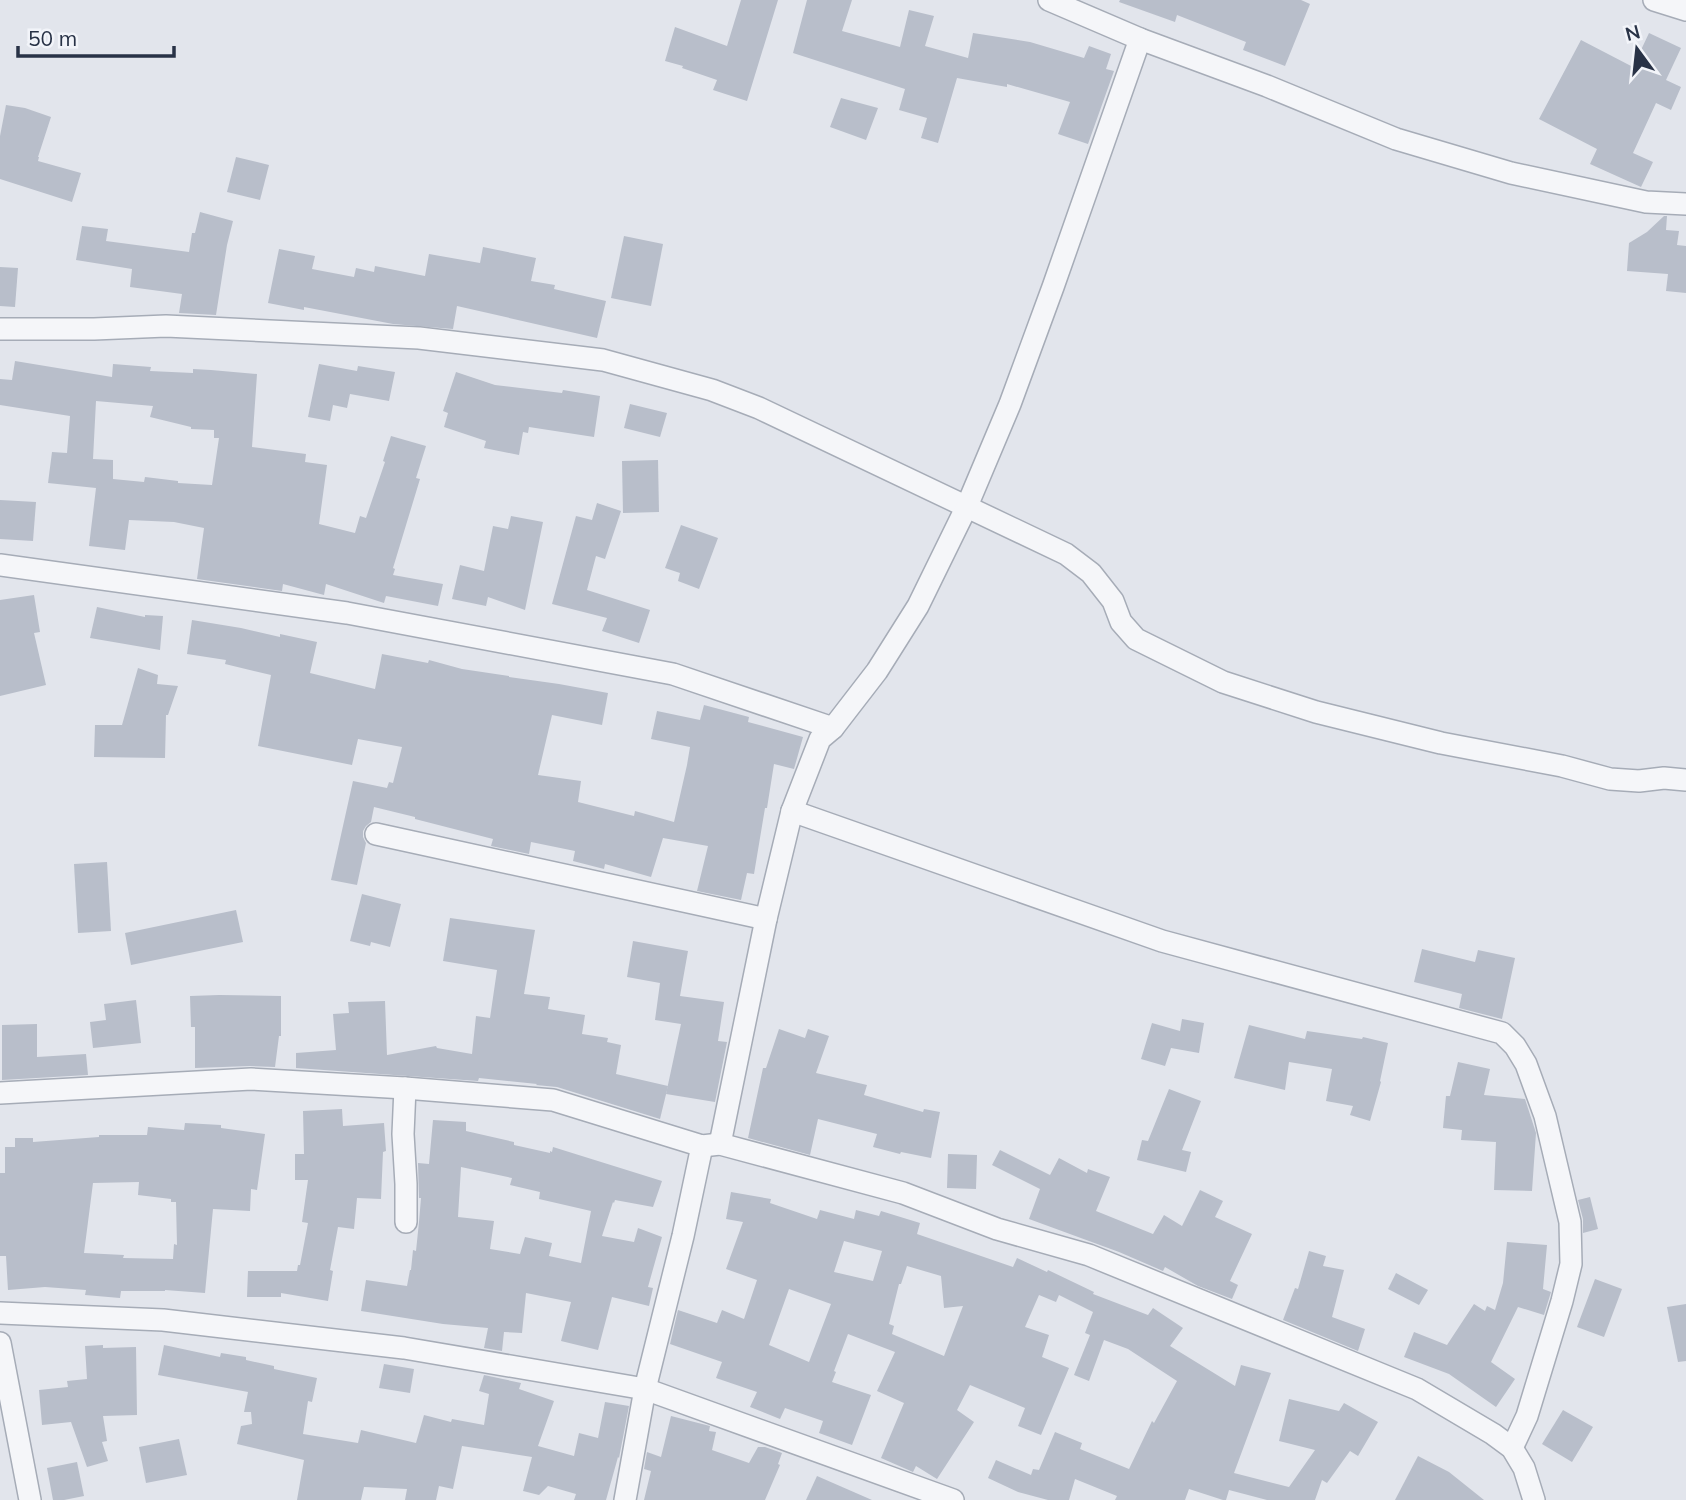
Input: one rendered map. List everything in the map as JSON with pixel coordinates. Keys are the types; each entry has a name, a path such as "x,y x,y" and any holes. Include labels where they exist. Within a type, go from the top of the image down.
{"street":[{"path":"1049,0 1140,40 1268,86 1396,139 1511,173 1646,202 1686,204"},
{"path":"1654,0 1686,10"},
{"path":"625,1500 645,1389 683,1236 711,1145 792,811 820,739 833,727 877,671 918,606 967,506 1015,391 1140,40"},
{"path":"0,329 166,326 418,338 603,360 712,390 760,408 1066,554 1091,573 1113,601 1121,622 1136,639 1223,682 1316,712 1441,743 1562,766 1610,779 1686,780"},
{"path":"0,565 347,613 673,674 833,727"},
{"path":"792,811 1162,941 1502,1033 1526,1063 1545,1116 1570,1222 1571,1264 1562,1301 1527,1416 1513,1448"},
{"path":"376,834 766,919"},
{"path":"0,1093 251,1079 553,1100 711,1145 903,1193 997,1229 1089,1255 1418,1390 1513,1448 1524,1468 1534,1500"},
{"path":"405,1088 403,1134 407,1222"},
{"path":"0,1313 163,1320 391,1346 645,1389 953,1500"},
{"path":"0,1343 30,1500"}],"building":[{"path":"741,0 778,0 747,101 713,90 717,80 665,61 675,27 727,46"},
{"path":"807,0 852,0 842,31 900,47 909,10 934,16 925,46 968,58 973,33 1030,42 1084,58 1089,46 1111,54 1106,69 1114,71 1088,144 1058,134 1070,102 1007,84 1007,87 957,78 938,143 921,138 927,118 899,110 905,89 793,53"},
{"path":"1301,0 1310,4 1285,66 1243,50 1246,42 1177,15 1175,22 1119,2"},
{"path":"1649,33 1681,48 1666,80 1681,87 1671,110 1656,103 1633,153 1653,162 1641,187 1590,164 1597,149 1539,119 1581,40 1633,67"},
{"path":"841,98 878,108 866,140 830,127"},
{"path":"6,105 51,117 38,161 81,173 72,202 0,179 0,136"},
{"path":"236,157 269,165 260,200 227,192"},
{"path":"200,212 233,221 216,315 179,313 182,294 130,287 132,269 76,260 82,226 108,229 106,241 189,252 192,233 195,233"},
{"path":"1667,216 1666,230 1679,231 1677,245 1686,246 1686,293 1666,291 1668,274 1627,271 1629,243 1647,232"},
{"path":"624,236 663,244 651,306 611,298"},
{"path":"483,247 536,258 531,281 555,285 554,289 606,301 597,338 457,306 453,329 393,324 268,303 279,249 315,256 312,269 354,277 356,268 374,272 375,266 425,276 429,254 480,263"},
{"path":"0,267 18,268 15,307 0,306"},
{"path":"15,361 112,377 113,364 151,367 150,371 193,373 193,369 257,374 252,447 306,454 305,462 327,465 319,524 355,533 360,516 366,518 391,436 426,446 416,478 420,479 393,575 443,584 438,606 386,596 384,603 326,584 324,595 283,584 282,591 197,579 204,528 174,522 129,520 125,550 89,546 96,488 48,483 52,452 67,453 70,416 0,405 0,379 12,380","holes":["96,401 153,406 150,417 191,429 214,430 214,438 219,438 212,485 145,477 144,482 113,479 113,460 93,459"]},
{"path":"319,364 357,371 358,366 395,372 389,401 350,394 347,408 333,405 330,421 308,417"},
{"path":"456,372 495,385 562,393 563,390 600,396 594,437 529,427 528,433 523,432 519,455 484,448 486,441 444,427 448,413 443,411"},
{"path":"630,404 667,413 660,437 624,428"},
{"path":"658,460 659,512 623,513 622,461"},
{"path":"0,500 36,502 33,541 0,539"},
{"path":"597,503 621,511 605,559 596,556 587,590 650,610 639,643 602,631 607,618 552,604 576,516 592,520"},
{"path":"511,516 543,522 525,610 488,597 486,606 452,599 460,565 484,571 493,526 508,529"},
{"path":"681,525 718,538 699,589 678,581 680,573 665,568"},
{"path":"34,595 40,632 34,633 46,685 0,696 0,600"},
{"path":"97,607 145,617 163,616 160,650 90,638"},
{"path":"192,620 317,642 310,673 375,689 382,654 608,693 602,725 552,715 538,775 581,781 578,802 634,816 635,811 674,822 687,765 690,747 651,739 657,711 700,720 704,705 749,717 748,722 803,737 794,769 774,764 754,874 747,873 741,900 697,891 708,846 663,838 651,877 605,864 604,869 573,861 575,851 531,842 529,854 491,846 493,839 374,807 371,822 363,831 366,843 357,885 331,880 353,781 387,788 389,782 393,783 402,747 358,739 352,765 258,746 271,675 225,664 226,660 187,654"},
{"path":"138,668 158,675 157,684 178,686 166,715 165,758 94,757 95,725 122,725"},
{"path":"107,862 111,931 78,933 74,864"},
{"path":"362,894 401,904 390,947 371,942 370,946 350,941"},
{"path":"236,910 243,942 131,965 125,933"},
{"path":"450,918 535,930 524,994 550,997 548,1009 585,1015 582,1034 608,1038 607,1042 621,1045 616,1074 668,1086 660,1119 557,1087 537,1084 479,1078 478,1081 296,1068 296,1053 336,1050 333,1014 349,1013 348,1002 385,1001 387,1055 436,1046 472,1054 476,1016 490,1018 497,970 443,961"},
{"path":"633,941 688,951 680,996 724,1002 718,1041 727,1042 715,1102 666,1094 681,1024 655,1020 660,983 627,977"},
{"path":"1422,949 1475,962 1478,950 1515,958 1502,1019 1459,1008 1462,994 1414,982"},
{"path":"190,996 281,996 281,1036 275,1067 195,1068 195,1027 191,1027"},
{"path":"136,1000 141,1043 93,1048 90,1022 106,1020 104,1004"},
{"path":"1182,1019 1204,1023 1199,1053 1171,1048 1165,1066 1141,1059 1152,1023 1180,1031"},
{"path":"37,1024 37,1057 86,1054 88,1075 2,1080 2,1025"},
{"path":"1249,1025 1305,1039 1307,1031 1363,1037 1388,1043 1370,1121 1350,1115 1353,1106 1326,1101 1332,1069 1289,1062 1285,1090 1234,1078"},
{"path":"779,1029 805,1038 808,1029 829,1036 816,1073 867,1085 864,1095 923,1112 924,1109 940,1112 931,1158 873,1147 877,1134 818,1119 810,1155 748,1138 763,1068 766,1068"},
{"path":"1458,1062 1490,1069 1484,1095 1525,1099 1536,1133 1532,1191 1494,1190 1496,1142 1461,1140 1462,1130 1443,1128 1446,1096 1450,1096"},
{"path":"1169,1089 1201,1101 1182,1150 1191,1152 1186,1172 1137,1160 1142,1140 1148,1141"},
{"path":"342,1109 343,1126 384,1123 386,1151 383,1152 381,1199 357,1198 354,1229 338,1227 330,1270 333,1271 328,1301 281,1293 281,1297 247,1297 248,1271 297,1271 300,1265 308,1223 302,1222 308,1180 295,1180 295,1154 304,1154 303,1111"},
{"path":"433,1120 466,1122 466,1131 550,1153 553,1147 662,1181 653,1207 615,1200 602,1236 634,1242 638,1228 662,1237 648,1287 653,1288 649,1306 612,1297 598,1350 561,1341 571,1302 526,1293 522,1333 504,1332 502,1351 484,1348 488,1328 361,1311 366,1280 407,1286 413,1250 416,1251 419,1222 421,1198 418,1163 429,1164","holes":["461,1167 512,1178 510,1185 540,1192 539,1199 591,1211 581,1263 549,1256 552,1243 525,1237 520,1254 490,1249 494,1221 458,1217"]},
{"path":"185,1123 221,1125 221,1128 265,1134 257,1190 251,1189 250,1211 213,1209 205,1293 121,1291 120,1298 85,1295 86,1290 45,1287 8,1290 6,1256 0,1256 0,1173 5,1173 5,1147 15,1147 15,1138 33,1138 33,1142 99,1135 147,1135 148,1127 184,1130","holes":["139,1182 138,1195 176,1202 177,1245 174,1244 173,1259 123,1258 124,1255 84,1253 93,1183"]},
{"path":"1000,1150 1050,1175 1059,1158 1087,1173 1088,1169 1110,1177 1096,1211 1153,1234 1164,1215 1182,1226 1200,1190 1223,1201 1215,1217 1252,1234 1230,1281 1238,1285 1232,1299 1198,1286 1165,1267 1163,1271 1029,1219 1040,1189 992,1165"},
{"path":"948,1154 977,1155 976,1189 947,1188"},
{"path":"731,1192 771,1199 770,1203 817,1219 820,1210 854,1219 856,1210 879,1216 881,1211 920,1223 917,1234 1013,1267 1017,1258 1047,1272 1048,1270 1094,1292 1093,1294 1148,1315 1153,1308 1183,1328 1170,1346 1235,1386 1241,1365 1271,1373 1234,1473 1289,1487 1315,1450 1279,1441 1289,1399 1339,1411 1344,1403 1378,1422 1358,1456 1350,1451 1327,1483 1322,1480 1315,1500 1267,1500 1229,1490 1226,1500 1223,1500 1189,1489 1185,1500 1115,1500 1117,1496 1075,1479 1069,1500 1048,1500 1018,1492 988,1478 996,1460 1031,1475 1033,1469 1039,1470 1055,1432 1082,1443 1080,1449 1129,1469 1152,1421 1154,1423 1177,1381 1128,1349 1104,1340 1089,1381 1074,1375 1090,1335 1085,1333 1093,1312 1059,1295 1056,1302 1039,1295 1025,1327 1049,1335 1042,1357 1069,1368 1041,1435 1018,1426 1025,1408 970,1385 957,1410 974,1422 937,1479 916,1466 913,1472 881,1458 904,1403 877,1391 895,1352 848,1334 832,1382 871,1395 852,1445 819,1433 823,1421 785,1408 780,1419 750,1407 757,1392 716,1378 722,1362 670,1344 678,1310 717,1323 722,1310 744,1319 757,1280 726,1269 743,1222 726,1219","holes":["844,1241 882,1251 873,1281 834,1272","907,1266 941,1276 944,1308 963,1306 944,1356 892,1334 894,1326 889,1324","789,1289 831,1304 809,1362 769,1345"]},
{"path":"1590,1197 1598,1229 1583,1233 1578,1200"},
{"path":"1507,1242 1547,1245 1543,1289 1551,1292 1544,1315 1518,1307 1491,1362 1515,1379 1496,1407 1449,1374 1404,1357 1414,1332 1447,1345 1474,1304 1485,1311 1487,1306 1495,1310 1503,1283"},
{"path":"1309,1251 1326,1256 1323,1266 1344,1270 1332,1317 1365,1329 1358,1351 1283,1320 1295,1288 1298,1289"},
{"path":"1396,1273 1428,1290 1419,1305 1388,1289"},
{"path":"1595,1279 1622,1289 1604,1337 1577,1327"},
{"path":"1686,1304 1686,1361 1678,1362 1667,1307"},
{"path":"103,1345 103,1348 136,1347 137,1415 103,1416 107,1441 102,1442 108,1461 87,1467 71,1422 42,1425 39,1390 68,1387 67,1381 87,1379 85,1346"},
{"path":"164,1345 220,1357 221,1353 246,1357 246,1360 274,1366 274,1369 317,1378 312,1402 308,1401 303,1434 358,1443 361,1430 416,1443 424,1415 451,1422 452,1419 484,1425 489,1394 479,1391 484,1375 521,1383 519,1389 554,1401 538,1446 574,1456 579,1433 598,1438 605,1402 629,1406 619,1458 606,1500 574,1500 576,1494 548,1486 539,1495 523,1491 532,1457 462,1446 453,1489 439,1486 436,1500 405,1500 407,1489 364,1487 361,1500 297,1500 304,1460 237,1444 241,1426 252,1424 251,1412 244,1412 248,1392 158,1375"},
{"path":"384,1364 414,1369 410,1393 379,1388"},
{"path":"1563,1410 1593,1427 1572,1462 1542,1444"},
{"path":"671,1416 710,1426 709,1431 716,1432 712,1450 749,1463 758,1447 782,1453 778,1464 780,1465 765,1500 644,1500 651,1471 644,1469 647,1452 661,1457"},
{"path":"179,1439 187,1475 146,1483 139,1447"},
{"path":"1418,1456 1449,1472 1484,1500 1395,1500"},
{"path":"77,1462 84,1496 53,1500 47,1468"},
{"path":"817,1476 872,1500 806,1500"}]}
